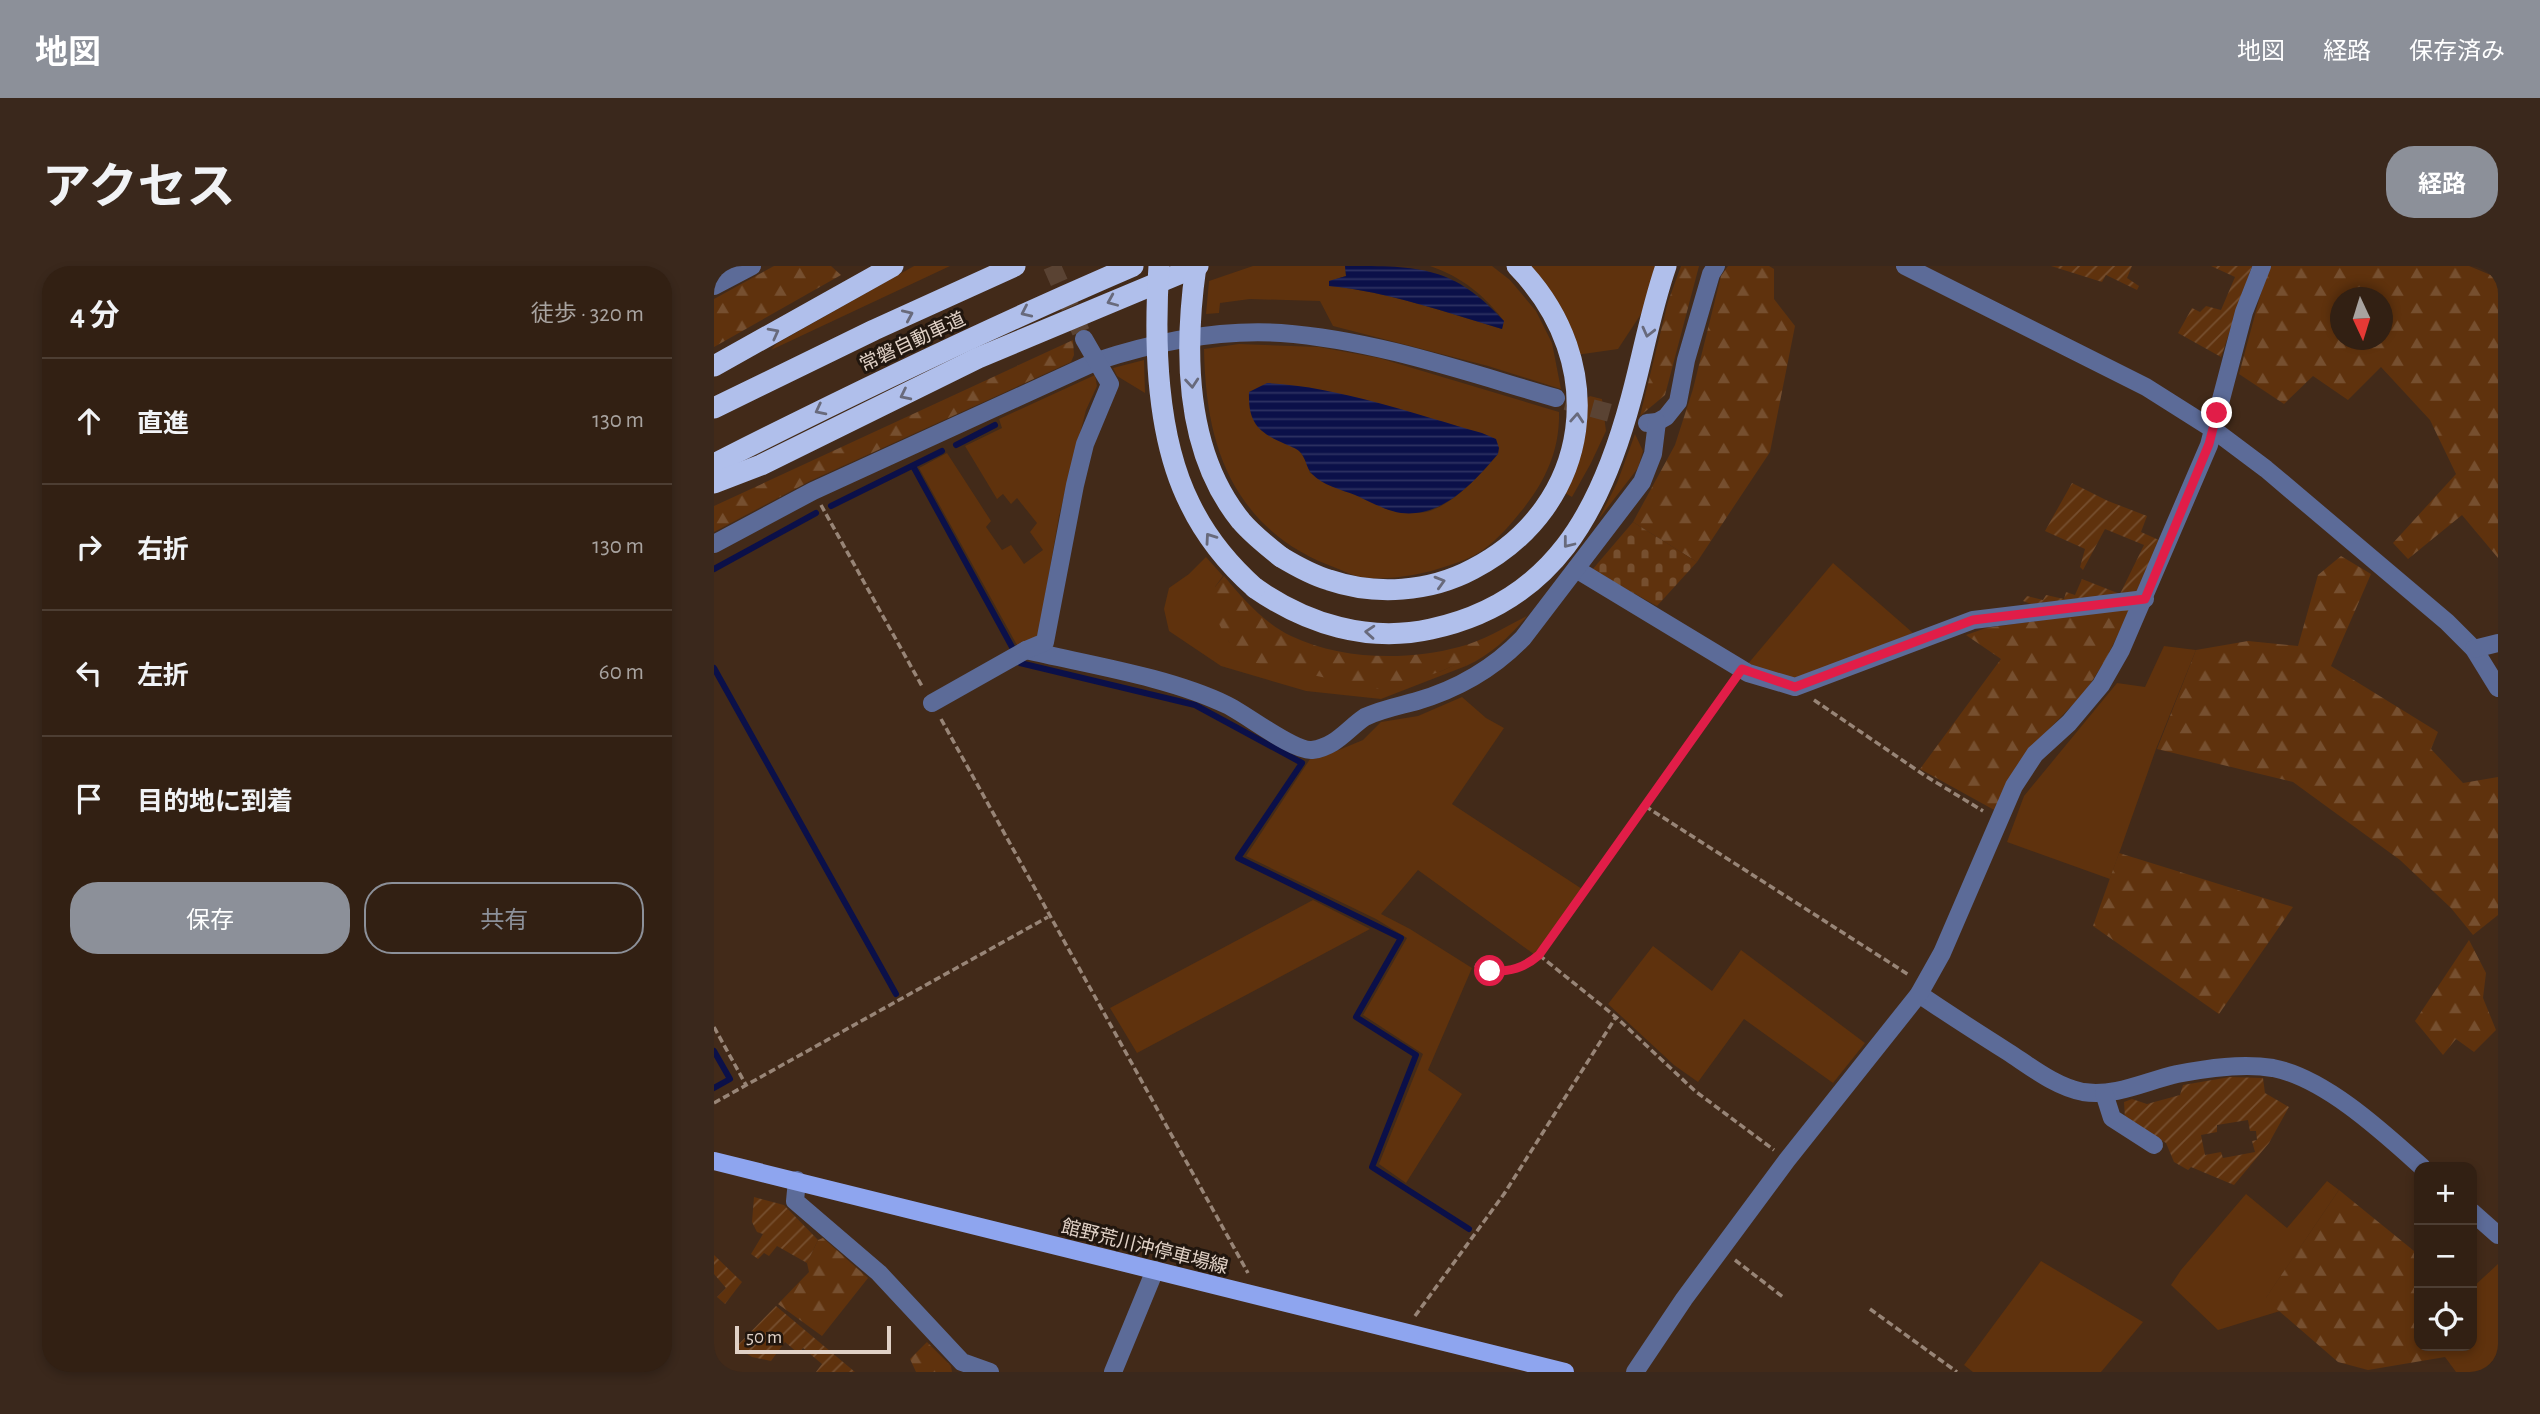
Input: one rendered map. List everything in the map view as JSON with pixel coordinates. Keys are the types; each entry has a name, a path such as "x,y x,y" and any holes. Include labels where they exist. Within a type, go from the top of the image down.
{"highway":[{"path":"714,366 893,266"},
{"name":"常磐自動車道","path":"714,408 874,330 1015,266"},
{"name":"常磐自動車道","path":"714,464 881,379 1133,266"},
{"path":"1159,266 1158,332 1165,418 1177,471 1202,527 1235,570 1255,589 1279,605 1336,628 1392,634 1421,632 1474,617 1499,606 1522,590 1562,551 1595,502 1619,441 1667,266"},
{"path":"714,483 761,466 978,358 1197,266"},
{"path":"1197,266 1191,303 1190,364 1195,408 1204,449 1226,498 1240,520 1281,557 1330,581 1380,590 1433,585 1461,576 1488,562 1535,522 1552,498 1573,446 1578,394 1569,347 1560,323 1547,301 1517,266"}],"main road":[{"name":"館野荒川沖停車場線","path":"714,1161 1565,1372"}],"street":[{"path":"714,286 752,266"},
{"path":"1026,650 1190,689 1229,706 1292,744 1310,751 1340,740 1355,724 1372,714 1458,686 1493,665 1523,638 1642,482 1653,454 1652,423 1666,417 1678,402 1686,360 1711,274 1716,266"},
{"path":"1905,266 2146,387 2214,430 2409,587 2474,649 2498,688"},
{"path":"1635,1372 1787,1160 1922,989 1942,953 2014,786 2035,754 2069,723 2101,685 2121,650 2145,599 2214,430 2244,312 2262,266"},
{"path":"714,544 813,491 1097,361 1142,346 1246,332 1279,333 1361,344 1556,398"},
{"path":"932,703 1045,642 1085,444 1110,384 1084,339"},
{"path":"1576,569 1742,669 1795,687 1973,620 2145,599"},
{"path":"2474,649 2498,643"},
{"path":"1922,989 2045,1076 2073,1090 2104,1093 2201,1070 2246,1066 2276,1069 2309,1080 2380,1129 2416,1162"},
{"path":"2104,1093 2112,1118 2154,1145"},
{"path":"797,1181 795,1201 879,1273 962,1367 990,1372"},
{"path":"2477,1216 2498,1235"},
{"path":"1113,1372 1155,1270"}],"path":[{"path":"1475,965 1490,971 1517,969 1528,965 1539,955 1742,669"},
{"path":"1795,687 1924,775 2000,821"},
{"path":"1645,806 1775,888 1922,989"},
{"path":"714,1103 1048,917 1261,1297"},
{"path":"1539,955 1616,1017 1695,1091 1787,1160"},
{"path":"1404,1332 1452,1262 1504,1194 1616,1017"},
{"path":"714,1027 746,1085"},
{"path":"1721,1249 1783,1297"},
{"path":"1870,1309 1957,1372"}],"green space":[{"path":"774,266 831,266 841,275 714,347 714,299"},
{"path":"914,266 950,266 771,350 776,344"},
{"path":"1253,266 1345,266 1346,276 1329,281 1330,286 1395,298 1502,329 1504,321 1480,295 1462,281 1430,266 1492,266 1510,280 1536,311 1552,343 1561,389 1488,366 1333,326 1320,301 1250,299 1220,303 1219,313 1206,314 1209,281"},
{"path":"1525,266 1655,266 1643,311 1618,349 1576,355"},
{"path":"1681,266 1699,266 1665,395 1640,416 1668,302"},
{"path":"1728,266 1769,266 1774,269 1774,299 1795,326 1770,452 1697,562 1633,522 1675,445 1693,389 1721,276"},
{"path":"2051,266 2132,266 2127,278 2139,286 2137,290 2106,275 2102,282"},
{"path":"2211,266 2252,266 2221,357 2178,333 2192,308 2200,312 2206,306 2221,310 2235,277"},
{"path":"2271,266 2469,266 2498,278 2498,558 2462,515 2408,559 2393,543 2456,474 2430,420 2381,367 2348,400 2313,376 2284,404 2239,374"},
{"path":"1073,340 1074,355 1071,362 810,481 714,532 714,506"},
{"path":"1239,344 1319,347 1379,358 1559,412 1557,439 1550,464 1518,515 1479,553 1454,564 1414,575 1392,578 1355,576 1321,562 1282,540 1260,520 1241,496 1223,462 1212,425 1204,349","holes":["1299,450 1498,454 1449,501 1430,511 1414,513 1397,512 1310,473"]},
{"path":"1144,360 1145,393 1117,376 1113,368"},
{"path":"1095,375 1097,386 1086,410 1059,516 1038,638 1018,647 919,468 947,453 991,521 986,527 1002,550 1011,545 1024,564 1043,550 1030,532 1037,523 1017,498 1011,504 1003,494 997,499 965,446 1002,428 999,419"},
{"path":"1590,396 1602,399 1606,431 1572,497 1565,493 1576,470 1582,448 1586,425 1585,399"},
{"path":"1635,434 1643,451 1638,468 1598,520 1617,483"},
{"path":"2072,483 2147,516 2141,532 2161,541 2135,595 2031,604 2023,601 2027,596 2043,600 2046,595 2064,599 2066,592 2075,595 2082,579 2120,594 2144,545 2105,529 2083,570 2080,567 2085,549 2045,531"},
{"path":"1633,522 1697,562 1657,606 1592,570"},
{"path":"2341,556 2371,574 2331,666 2438,732 2431,749 2463,783 2498,777 2498,915 2473,935 2451,908 2400,860 2293,782 2157,749 2196,650 2248,641 2298,646 2318,575"},
{"path":"1206,557 1223,576 1215,587 1229,642 1439,672 1465,660 1466,666 1381,699 1306,691 1221,666 1169,631 1164,609 1169,588 1189,574"},
{"path":"1833,563 1913,633 1794,681 1747,665"},
{"path":"1224,576 1254,610 1281,631 1310,644 1352,654 1396,656 1439,652 1477,641 1527,616 1500,644 1466,666 1464,661 1383,690 1256,663 1229,642 1214,615 1215,587"},
{"path":"2127,608 2129,612 2106,659 2085,692 2028,751 1996,811 1920,769 2001,659 1966,635 1986,628"},
{"path":"2164,646 2196,650 2156,749 2110,879 2007,842 2024,796 2117,683 2145,687"},
{"path":"1462,697 1486,718 1504,728 1452,804 1582,889 1535,955 1418,870 1381,914 1472,968 1428,1070 1462,1094 1406,1183 1379,1164 1423,1054 1363,1015 1407,938 1376,919 1246,856 1310,759 1363,740 1381,722 1418,716"},
{"path":"2119,853 2293,907 2219,1014 2093,926"},
{"path":"1313,900 1370,929 1137,1053 1110,1008"},
{"path":"2469,940 2486,973 2483,998 2496,1030 2474,1052 2456,1039 2443,1055 2415,1021"},
{"path":"1653,946 1712,991 1741,950 1865,1043 1833,1083 1744,1019 1698,1082 1674,1065 1608,1004"},
{"path":"2230,1077 2263,1078 2265,1093 2289,1107 2269,1143 2234,1185 2191,1167 2188,1170 2174,1162 2166,1143 2125,1119 2124,1102 2132,1099 2147,1104 2180,1095 2183,1085","holes":["2248,1120 2250,1131 2256,1131 2257,1140 2252,1141 2255,1152 2223,1158 2221,1152 2205,1155 2201,1135 2217,1132 2217,1125"]},
{"path":"2327,1181 2339,1190 2266,1298 2280,1311 2218,1330 2171,1285 2246,1194 2287,1228"},
{"path":"2339,1190 2414,1251 2414,1351 2445,1351 2445,1357 2368,1370 2338,1362 2265,1299"},
{"path":"754,1197 784,1205 818,1240 807,1263 777,1246 769,1256 764,1253 758,1259 751,1254 763,1234 757,1232 752,1222"},
{"path":"823,1238 868,1278 822,1336 778,1304 809,1272 807,1263 818,1240"},
{"path":"714,1255 742,1282 725,1304 717,1297 726,1288 714,1274"},
{"path":"2041,1261 2143,1322 2101,1372 1973,1372 1964,1365"},
{"path":"2498,1264 2498,1372 2456,1372 2445,1357 2445,1351 2477,1351 2477,1283"},
{"path":"776,1306 855,1372 816,1372 822,1364 803,1348 798,1353 785,1342 771,1361 752,1357 736,1347"},
{"path":"927,1342 951,1366 952,1372 916,1372 910,1359"}],"shaded area":[{"path":"1345,266 1415,269 1451,279 1486,303 1504,321 1502,329 1395,298 1329,286 1329,281 1346,276"},
{"path":"1267,383 1348,395 1482,433 1496,439 1498,454 1467,487 1443,504 1416,513 1389,510 1316,478 1299,451 1276,440 1256,425 1250,412 1249,392"}],"waterway":[{"path":"956,445 995,425"},
{"path":"831,506 942,451"},
{"path":"913,466 1012,647"},
{"path":"714,569 816,513"},
{"path":"1020,663 1195,705 1302,763 1238,858 1401,938 1356,1017 1416,1055 1372,1167 1469,1229"},
{"path":"714,668 896,994"},
{"path":"714,1051 730,1079 714,1088"}],"tunnel":[{"path":"1052,266 1084,339"},
{"path":"1566,401 1647,423"}],"route":[{"path":"1490,971 1517,969 1528,965 1539,955 1742,669 1795,687 1973,620 2145,599 2209,444 2217,413"}]}
